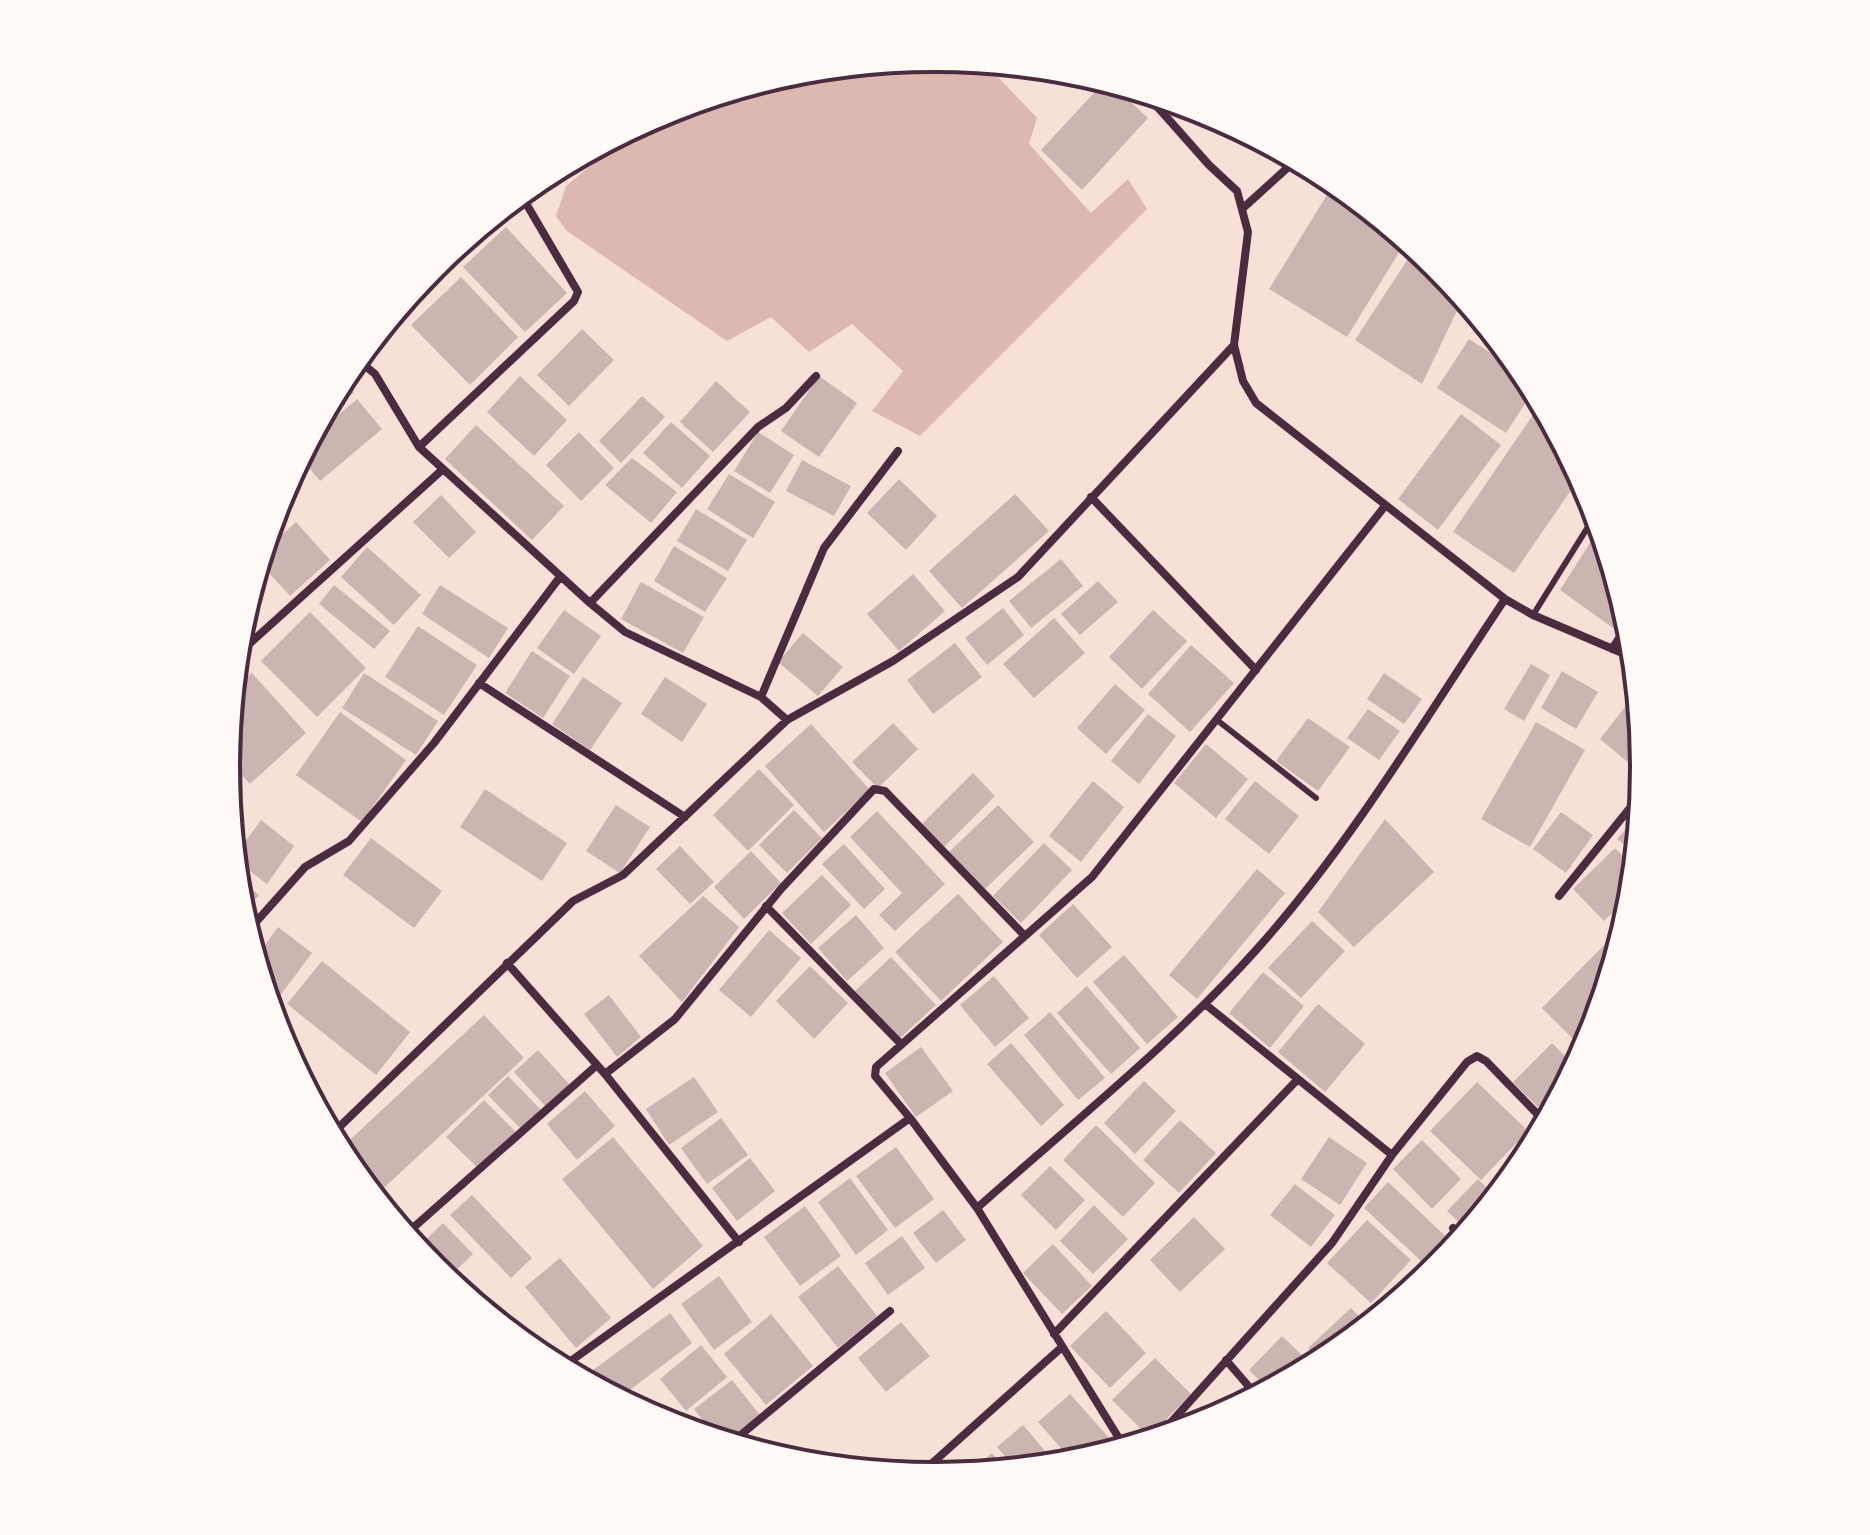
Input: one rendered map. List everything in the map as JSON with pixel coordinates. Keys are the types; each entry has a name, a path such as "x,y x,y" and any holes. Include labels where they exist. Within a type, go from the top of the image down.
{"street":[{"path":"1159,109 1209,165 1237,191 1248,232 1234,345 1243,381 1256,403 1505,599 1533,615 1621,653"},
{"path":"1242,209 1287,168"},
{"path":"419,447 574,301 578,292 574,282 527,205"},
{"path":"340,1126 573,901 623,875 787,720 893,661 1018,577 1234,345"},
{"path":"367,367 375,374 419,447 590,603 625,632 761,697 787,720"},
{"path":"590,603 758,427 786,408 816,376"},
{"path":"761,697 824,548 898,451"},
{"path":"251,642 442,470"},
{"path":"1091,497 1256,670"},
{"path":"1119,1438 977,1208 874,1071 1092,877 1385,506"},
{"path":"257,921 305,867 349,841 434,743 560,577"},
{"path":"977,1208 1205,1004 1258,948 1343,841 1505,599"},
{"path":"1612,649 1618,639"},
{"path":"479,683 685,817"},
{"path":"605,1074 675,1019 766,906 874,789 885,791 1025,936"},
{"path":"1559,896 1629,809"},
{"path":"766,906 901,1044"},
{"path":"507,963 605,1074 739,1242"},
{"path":"1205,1004 1392,1155"},
{"path":"1172,1421 1332,1243 1392,1155 1467,1062 1477,1056 1486,1061 1537,1114"},
{"path":"413,1228 597,1065"},
{"path":"1054,1334 1298,1079"},
{"path":"572,1360 910,1118"},
{"path":"741,1435 890,1311"},
{"path":"932,1463 1062,1347"},
{"path":"1226,1360 1250,1387"}],"lane":[{"path":"1533,615 1588,527"},
{"path":"1217,720 1316,798"}],"shaded area":[{"path":"890,73 980,73 996,75 1037,118 1029,144 1091,213 1128,179 1147,209 920,436 872,411 903,371 852,324 809,352 771,317 727,341 567,231 556,216 566,186 598,159 627,144 711,109 755,96 799,85"}],"building":[{"path":"1096,91 1128,100 1148,118 1082,190 1041,150"},
{"path":"1328,194 1400,251 1347,337 1269,289"},
{"path":"506,227 567,293 525,332 463,267"},
{"path":"1408,258 1458,309 1422,384 1355,340"},
{"path":"461,277 518,337 470,385 411,325"},
{"path":"582,329 614,360 569,406 537,375"},
{"path":"1469,339 1495,355 1526,402 1506,433 1437,388"},
{"path":"520,376 567,420 534,456 487,412"},
{"path":"819,376 857,403 819,457 781,431"},
{"path":"716,381 750,412 713,452 680,422"},
{"path":"642,396 665,417 621,463 599,441"},
{"path":"357,399 382,429 320,481 308,467 334,419"},
{"path":"1461,414 1501,445 1438,530 1398,499"},
{"path":"1533,414 1572,488 1514,573 1453,532"},
{"path":"671,422 710,456 682,488 643,453"},
{"path":"476,425 564,506 532,540 445,459"},
{"path":"579,432 614,468 581,501 546,465"},
{"path":"758,432 794,455 770,493 734,471"},
{"path":"632,458 677,492 651,523 605,485"},
{"path":"802,460 851,486 834,516 786,491"},
{"path":"729,474 775,502 753,538 707,509"},
{"path":"899,479 937,516 906,550 867,513"},
{"path":"1015,494 1049,531 962,608 929,571"},
{"path":"441,495 476,532 449,558 413,522"},
{"path":"696,509 747,540 728,571 677,541"},
{"path":"296,522 330,560 290,596 268,572 278,538"},
{"path":"1592,539 1615,625 1613,628 1560,590"},
{"path":"674,546 727,578 705,612 654,581"},
{"path":"367,547 421,595 394,625 341,577"},
{"path":"1061,559 1083,586 1031,628 1009,601"},
{"path":"913,574 945,611 899,651 867,614"},
{"path":"1098,581 1118,602 1080,635 1061,614"},
{"path":"641,582 704,617 683,653 621,619"},
{"path":"334,585 390,631 374,649 319,604"},
{"path":"440,585 508,628 489,658 422,614"},
{"path":"1003,608 1024,635 987,665 965,638"},
{"path":"564,610 601,636 574,674 537,648"},
{"path":"1153,610 1187,641 1142,689 1109,657"},
{"path":"310,612 366,668 317,717 261,661"},
{"path":"1054,618 1085,653 1034,698 1003,664"},
{"path":"418,626 477,665 444,715 385,677"},
{"path":"803,633 843,667 818,696 778,662"},
{"path":"955,643 982,677 933,714 907,680"},
{"path":"1191,645 1234,683 1190,732 1148,694"},
{"path":"532,651 570,676 543,718 505,693"},
{"path":"1531,664 1550,675 1524,721 1504,709"},
{"path":"1562,671 1598,692 1576,729 1541,708"},
{"path":"252,673 306,733 250,784 240,773 245,679"},
{"path":"364,673 438,721 416,755 342,708"},
{"path":"1384,673 1422,699 1404,724 1367,699"},
{"path":"583,677 622,703 590,750 552,724"},
{"path":"665,677 707,704 682,742 641,714"},
{"path":"1115,684 1145,710 1106,754 1077,728"},
{"path":"1627,704 1630,764 1600,739"},
{"path":"1368,709 1400,731 1379,760 1347,738"},
{"path":"340,712 406,760 362,822 296,775"},
{"path":"1148,714 1176,736 1139,784 1111,761"},
{"path":"1308,718 1350,747 1318,791 1276,761"},
{"path":"1536,722 1585,750 1530,847 1481,819"},
{"path":"893,723 918,749 878,788 852,762"},
{"path":"811,724 870,790 824,832 765,766"},
{"path":"1206,744 1248,779 1216,818 1174,783"},
{"path":"759,769 794,805 748,851 713,815"},
{"path":"973,773 995,796 942,849 920,826"},
{"path":"1093,781 1124,807 1081,862 1049,836"},
{"path":"1255,781 1299,816 1269,854 1225,819"},
{"path":"485,789 567,843 542,881 460,827"},
{"path":"616,805 650,827 620,873 586,851"},
{"path":"998,805 1034,842 985,889 949,852"},
{"path":"794,810 822,838 787,873 759,845"},
{"path":"877,811 945,884 895,931 879,915 902,893 850,837"},
{"path":"1561,812 1593,835 1566,873 1533,849"},
{"path":"1385,819 1434,872 1354,947 1318,912"},
{"path":"261,820 294,846 267,884 247,869 244,844"},
{"path":"1628,827 1626,847 1617,839"},
{"path":"371,838 442,891 414,928 343,875"},
{"path":"1044,843 1072,870 1021,923 993,896"},
{"path":"844,844 885,889 864,909 822,864"},
{"path":"680,846 714,882 690,904 656,869"},
{"path":"1615,848 1625,858 1616,909 1604,921 1573,889"},
{"path":"751,851 781,883 744,919 714,887"},
{"path":"1257,869 1285,893 1197,999 1169,975"},
{"path":"822,875 851,905 811,944 782,913"},
{"path":"250,888 259,895 253,903"},
{"path":"958,894 1003,942 941,1001 895,952"},
{"path":"703,896 739,927 682,1002 639,956"},
{"path":"1073,904 1112,947 1077,978 1039,935"},
{"path":"856,915 884,948 847,981 818,948"},
{"path":"1312,921 1345,951 1301,998 1268,968"},
{"path":"278,927 312,953 278,998 276,991 263,948"},
{"path":"769,930 801,958 751,1017 719,990"},
{"path":"1609,941 1575,1041 1542,1008"},
{"path":"1124,955 1178,1017 1147,1044 1093,982"},
{"path":"891,957 936,1005 899,1039 855,991"},
{"path":"322,961 410,1032 376,1075 287,1004"},
{"path":"810,966 848,1003 814,1039 776,1001"},
{"path":"1263,972 1304,1006 1270,1048 1229,1013"},
{"path":"994,976 1029,1018 995,1047 960,1005"},
{"path":"1087,986 1140,1048 1111,1074 1057,1013"},
{"path":"609,995 641,1037 617,1057 584,1014"},
{"path":"1318,1004 1365,1044 1325,1092 1278,1052"},
{"path":"1050,1012 1105,1078 1078,1100 1024,1035"},
{"path":"484,1015 524,1058 382,1190 349,1141"},
{"path":"1011,1043 1064,1105 1041,1126 987,1064"},
{"path":"1552,1043 1567,1058 1545,1100 1538,1107 1513,1082"},
{"path":"921,1047 953,1091 916,1117 885,1073"},
{"path":"538,1050 570,1085 546,1107 514,1072"},
{"path":"508,1076 541,1110 521,1129 488,1095"},
{"path":"694,1077 718,1112 669,1145 646,1109"},
{"path":"1144,1081 1176,1111 1135,1154 1104,1123"},
{"path":"1477,1082 1527,1130 1481,1180 1430,1131"},
{"path":"585,1091 615,1126 577,1160 547,1124"},
{"path":"484,1100 516,1132 479,1169 446,1137"},
{"path":"721,1118 748,1155 707,1184 681,1148"},
{"path":"1180,1120 1216,1153 1179,1193 1143,1160"},
{"path":"1096,1125 1155,1183 1123,1217 1063,1160"},
{"path":"613,1137 703,1246 653,1289 562,1179"},
{"path":"1329,1137 1367,1163 1340,1205 1301,1179"},
{"path":"1422,1140 1461,1179 1432,1209 1393,1169"},
{"path":"896,1147 934,1199 895,1228 856,1176"},
{"path":"750,1158 775,1191 737,1221 712,1188"},
{"path":"1050,1166 1085,1200 1056,1230 1021,1195"},
{"path":"850,1178 888,1230 856,1255 818,1202"},
{"path":"1478,1179 1488,1189 1460,1223 1447,1211"},
{"path":"1388,1182 1447,1238 1423,1263 1364,1208"},
{"path":"1295,1184 1335,1215 1311,1247 1270,1215"},
{"path":"472,1195 532,1258 511,1278 450,1215"},
{"path":"1094,1205 1128,1239 1093,1274 1060,1241"},
{"path":"805,1206 841,1256 800,1286 764,1237"},
{"path":"943,1210 966,1240 936,1263 913,1233"},
{"path":"1194,1217 1225,1249 1180,1292 1150,1260"},
{"path":"1367,1220 1411,1260 1371,1303 1327,1263"},
{"path":"443,1223 473,1254 456,1271 425,1240"},
{"path":"902,1236 925,1268 888,1295 865,1263"},
{"path":"1053,1244 1092,1286 1062,1314 1023,1273"},
{"path":"560,1258 611,1318 576,1348 525,1287"},
{"path":"838,1266 877,1316 838,1348 798,1297"},
{"path":"719,1276 752,1322 714,1350 681,1304"},
{"path":"1351,1308 1360,1317 1312,1352 1308,1348"},
{"path":"1106,1311 1146,1353 1110,1388 1070,1346"},
{"path":"670,1313 692,1343 628,1391 591,1372"},
{"path":"771,1314 813,1366 766,1405 724,1354"},
{"path":"901,1322 930,1356 886,1392 858,1358"},
{"path":"1282,1336 1304,1357 1261,1382 1249,1370"},
{"path":"701,1345 727,1377 686,1411 660,1379"},
{"path":"1155,1358 1191,1394 1160,1426 1143,1431 1112,1400"},
{"path":"732,1380 760,1415 736,1433 705,1424 694,1409"},
{"path":"1070,1394 1111,1440 1064,1451 1038,1422"},
{"path":"1023,1425 1047,1454 1007,1459 997,1447"},
{"path":"992,1453 998,1460 982,1462"}]}
